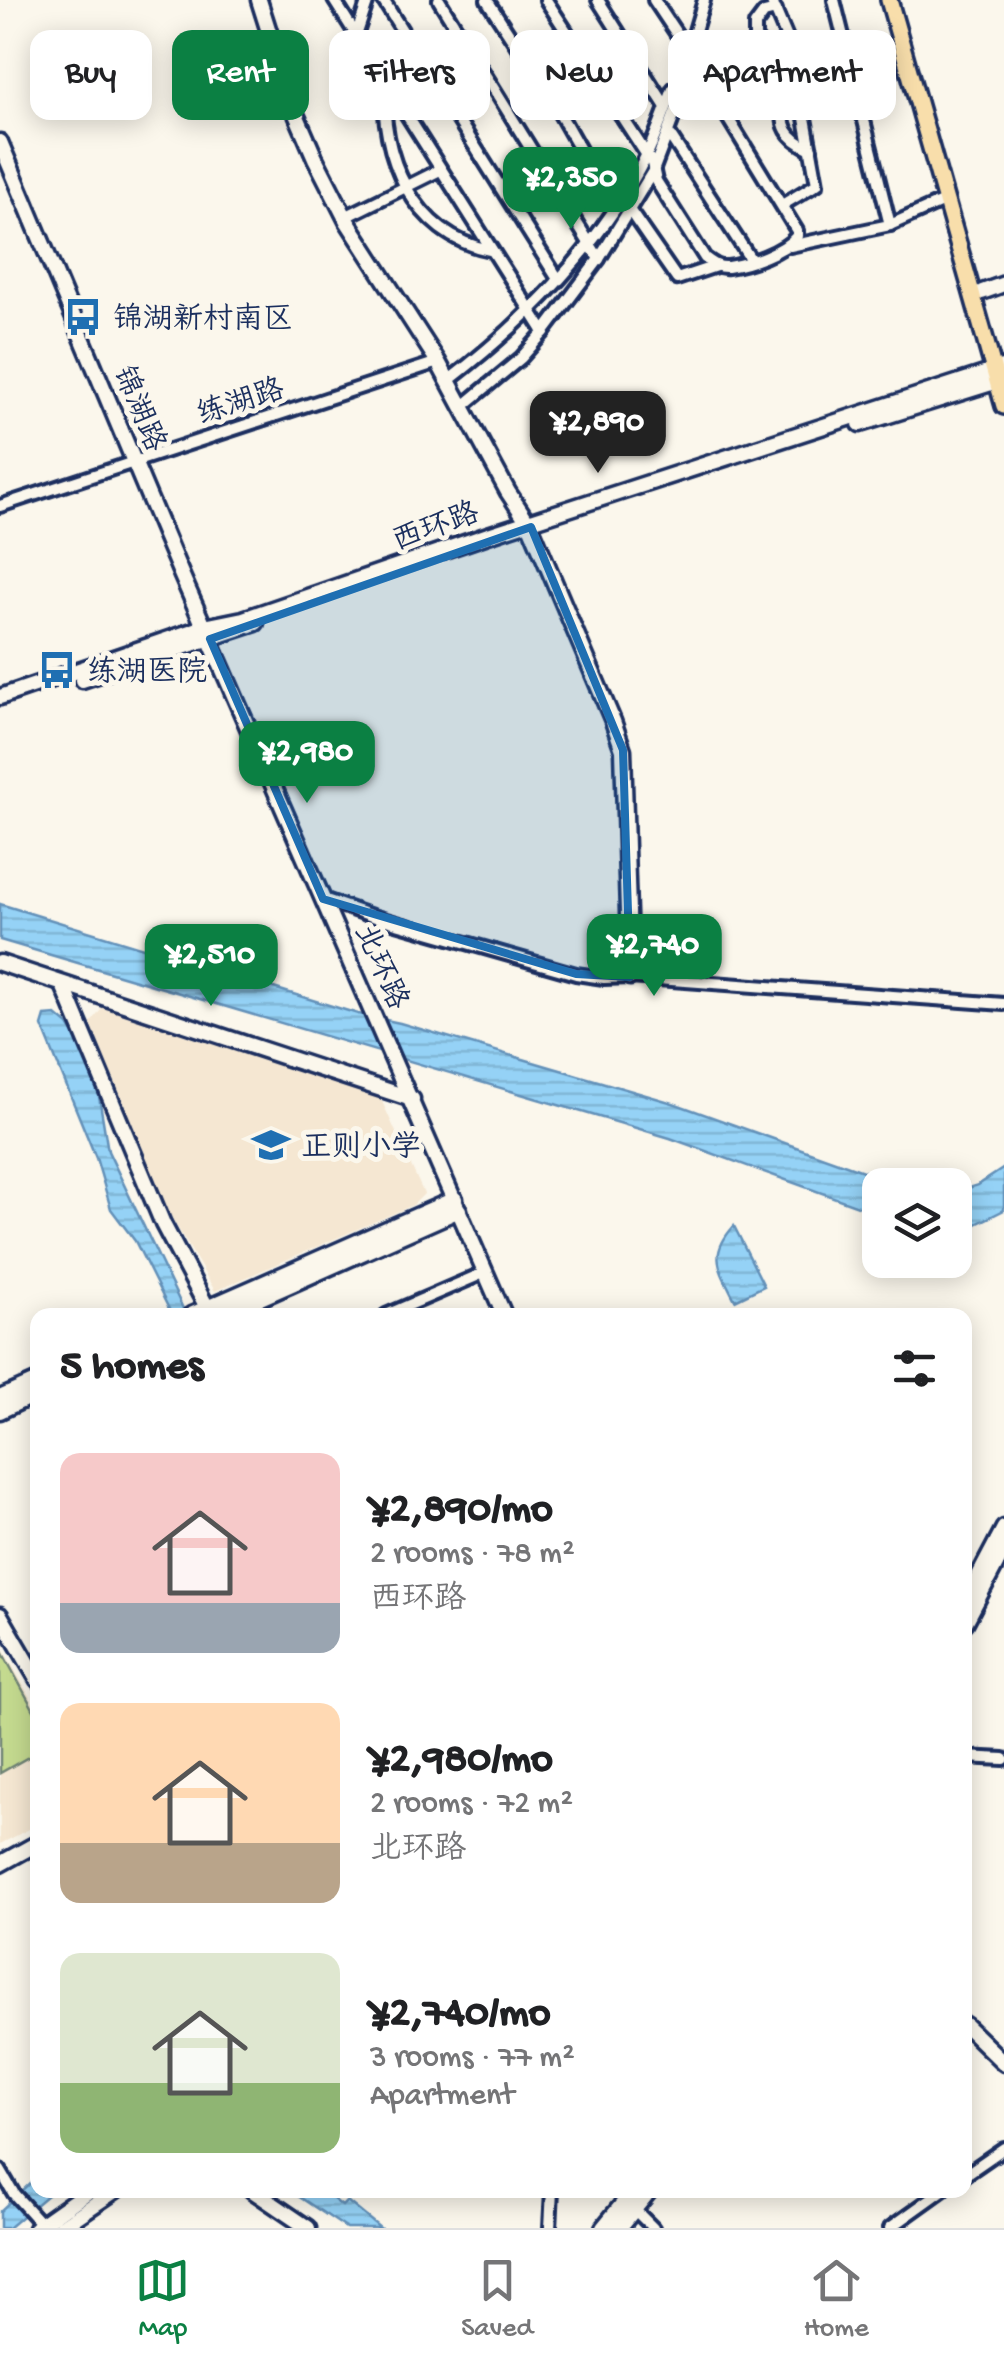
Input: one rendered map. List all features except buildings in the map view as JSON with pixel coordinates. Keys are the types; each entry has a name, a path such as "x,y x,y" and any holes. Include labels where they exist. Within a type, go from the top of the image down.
{"main road":[{"path":"890,0 946,200 1001,374"},
{"path":"900,0 982,292 1001,374 1004,406"}],"street":[{"path":"259,0 292,105 314,158 345,217 438,362 529,524 622,750 630,976"},
{"path":"334,0 352,30"},
{"path":"358,30 368,0"},
{"path":"382,0 558,279"},
{"path":"439,0 599,260"},
{"path":"487,0 614,206 628,215 677,279 786,247 890,225 946,200"},
{"path":"546,0 646,156 705,258 717,266"},
{"path":"598,0 666,107"},
{"path":"654,0 674,30"},
{"path":"696,30 704,0"},
{"path":"834,0 890,225"},
{"path":"782,205 817,184 811,149 793,52 773,5 755,25 755,37 796,96 786,100 783,108 786,132 811,149"},
{"path":"448,380 494,346 529,312 588,242 646,156 668,103"},
{"path":"387,120 388,136 407,188 447,236 490,250"},
{"path":"409,120 544,332"},
{"path":"462,407 516,362 544,332 599,260 653,172 674,120"},
{"path":"730,120 797,230 797,236 786,247"},
{"path":"669,134 752,260"},
{"name":"锦湖路","path":"0,142 207,633"},
{"path":"345,217 440,170"},
{"path":"982,292 1004,284"},
{"name":"练湖路","path":"0,506 438,362"},
{"name":"西环路","path":"0,706 243,619 529,524 1001,374"},
{"name":"西环路","path":"0,697 207,633"},
{"name":"北环路","path":"207,633 501,1308"},
{"path":"324,898 372,916 576,974 1004,1004"},
{"path":"0,964 412,1099"},
{"path":"63,985 163,1224 207,1308"},
{"path":"218,1308 457,1204"},
{"path":"237,1308 457,1204"},
{"path":"402,1308 486,1272"},
{"path":"0,1398 30,1385"},
{"path":"0,1411 30,1397"},
{"path":"972,1589 1004,1528"},
{"path":"972,1610 1004,1549"},
{"path":"0,1615 30,1666"},
{"path":"972,1757 1004,1758"},
{"path":"0,1864 30,1847"},
{"path":"972,2032 1004,2063"},
{"path":"972,2170 1004,2148"},
{"path":"0,2170 37,2224 78,2198"},
{"path":"60,2228 104,2198"},
{"path":"264,2198 308,2228"},
{"path":"550,2228 552,2198"},
{"path":"890,2228 932,2198"},
{"path":"603,2228 632,2200"},
{"path":"619,2228 632,2200"},
{"path":"632,2200 654,2228"}],"highlighted area":[{"path":"531,527 623,750 630,977 576,974 323,899 210,639"}],"shaded area":[{"name":"正则小学","path":"103,1007 256,1053 380,1097 424,1194 413,1205 215,1291 170,1215 93,1037 91,1023"},
{"path":"0,1644 30,1697 30,1829 0,1844"}],"green space":[{"path":"0,1648 30,1703 30,1756 0,1773"}],"water":[{"path":"0,904 358,1014 673,1103 862,1171 862,1207 670,1138 0,940"},
{"path":"56,1015 68,1025 88,1057 96,1078 108,1151 183,1308 168,1308 135,1241 111,1209 96,1158 42,1026 45,1016"},
{"path":"1004,1168 1004,1210 972,1224 972,1187"},
{"path":"734,1226 764,1286 735,1300 719,1262 721,1245"},
{"path":"30,2183 30,2198 44,2198 8,2228 0,2228 0,2211"},
{"path":"301,2198 332,2198 342,2206 347,2201 380,2228 346,2228"}],"place":[{"name":"锦湖新村南区","path":"83,317"},
{"name":"练湖医院","path":"57,670"},
{"name":"正则小学","path":"271,1145"}]}
